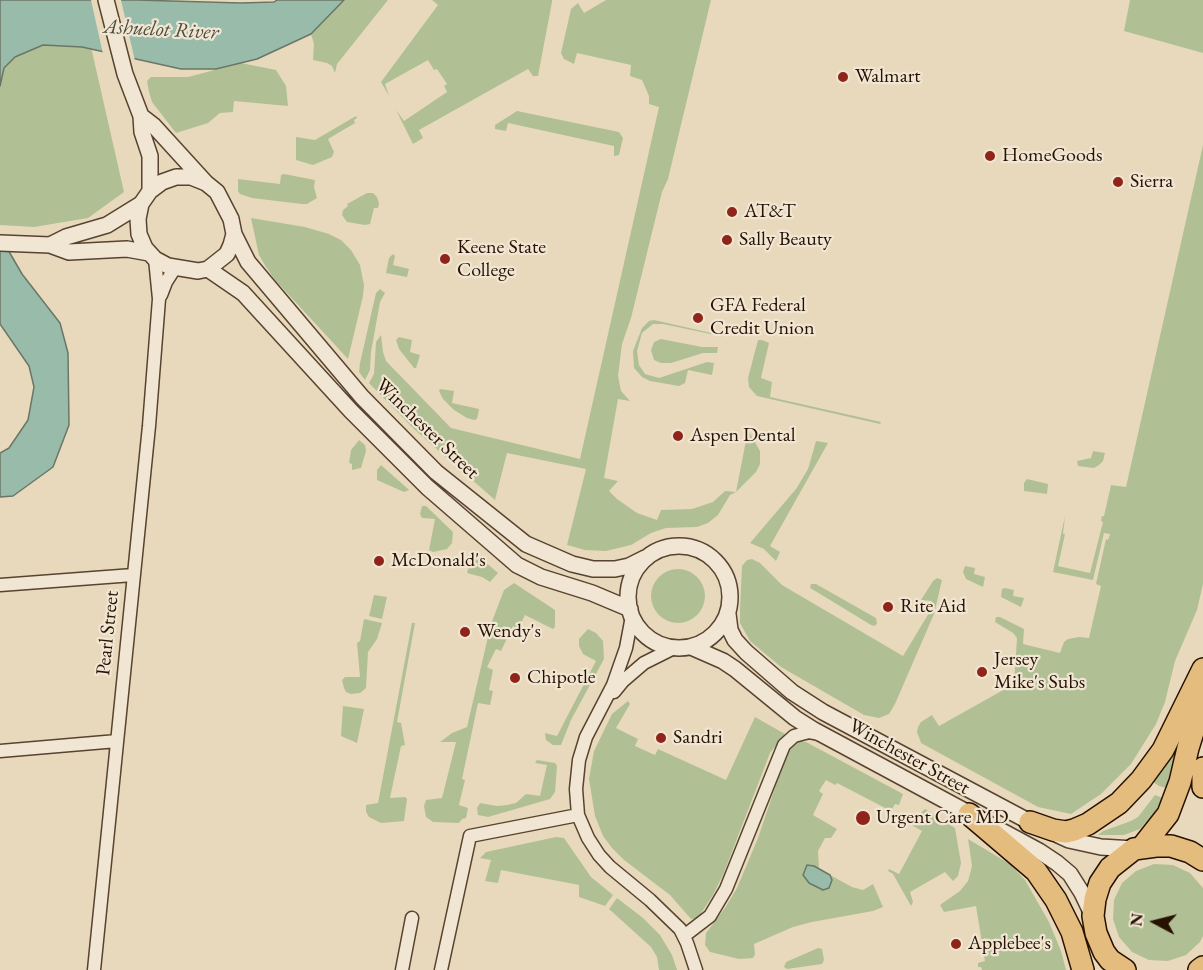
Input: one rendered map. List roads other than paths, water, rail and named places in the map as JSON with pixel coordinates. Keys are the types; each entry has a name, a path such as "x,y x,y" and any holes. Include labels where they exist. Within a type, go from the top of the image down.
{"highway":[{"path":"1030,822 1066,832 1088,824 1119,803 1158,758 1203,669"},
{"path":"1125,970 1105,956 1096,933 1093,916 1095,899 1100,884 1110,868 1138,848 1168,814 1180,782 1203,700"},
{"path":"1203,768 1203,787"},
{"path":"969,814 1025,859 1042,878 1072,932 1083,970"},
{"path":"1138,848 1171,846 1190,852 1203,860"},
{"path":"1199,970 1203,967"}],"street":[{"path":"106,0 125,74 141,116 142,132 150,156 146,198 138,219 139,234 145,248 152,256"},
{"path":"0,243 50,245 69,252 127,249 152,256 175,268 198,271 208,269 227,254 234,234 225,205 218,192 206,183 154,126 141,116"},
{"path":"50,245 66,237 107,225 146,198 162,182 176,177 191,177 206,183"},
{"name":"Winchester Street","path":"234,234 248,262 371,407 436,472 526,544 572,564 593,569 615,569 629,566 645,558"},
{"name":"Pearl Street","path":"94,970 149,426 159,299 152,256"},
{"name":"Pearl Street","path":"159,299 175,268"},
{"name":"Winchester Street","path":"208,269 243,294 351,411 427,487 517,565 541,577 592,593 631,613"},
{"path":"676,545 693,547 708,554 720,566 730,583 728,614 720,629 707,640 691,647 674,648 647,637 631,613 628,600 629,587 635,571 645,558 660,549 676,545"},
{"path":"0,585 133,575"},
{"path":"631,613 626,648 613,685 586,737 579,760 576,789 578,814 598,855 669,918 686,940 696,970"},
{"name":"Winchester Street","path":"728,614 730,630 735,640 746,652 792,692 823,712 1030,822 1082,844 1101,848 1138,848"},
{"name":"Winchester Street","path":"691,647 723,661 795,718 823,735 1039,851 1070,874 1093,916"},
{"path":"604,705 623,681 644,663 674,648"},
{"path":"686,940 710,916 726,889 788,740 802,733 815,732 823,735"},
{"path":"0,751 117,741"},
{"path":"441,970 470,836 578,814"},
{"path":"402,970 412,918"}],"water":[{"name":"Ashuelot River","path":"0,0 241,3 277,0 344,0 311,34 257,59 216,69 181,69 82,47 43,45 15,57 4,68 0,86"},
{"path":"0,236 22,274 60,323 68,353 69,425 53,467 13,496 0,497 0,453 9,448 28,420 34,387 29,366 0,324"},
{"path":"807,865 814,866 830,875 832,880 829,888 823,890 809,883 803,875"}],"place":[{"name":"Walmart","path":"843,77"},
{"name":"HomeGoods","path":"990,156"},
{"name":"Sierra","path":"1118,182"},
{"name":"AT&T","path":"732,212"},
{"name":"Sally Beauty","path":"727,240"},
{"name":"Keene State College","path":"445,259"},
{"name":"GFA Federal Credit Union","path":"698,318"},
{"name":"Aspen Dental","path":"678,436"},
{"name":"McDonald's","path":"379,561"},
{"name":"Rite Aid","path":"888,607"},
{"name":"Wendy's","path":"465,632"},
{"name":"Jersey Mike's Subs","path":"982,672"},
{"name":"Chipotle","path":"515,678"},
{"name":"Sandri","path":"661,738"},
{"name":"Urgent Care MD","path":"863,818"},
{"name":"Applebee's","path":"956,944"}]}
